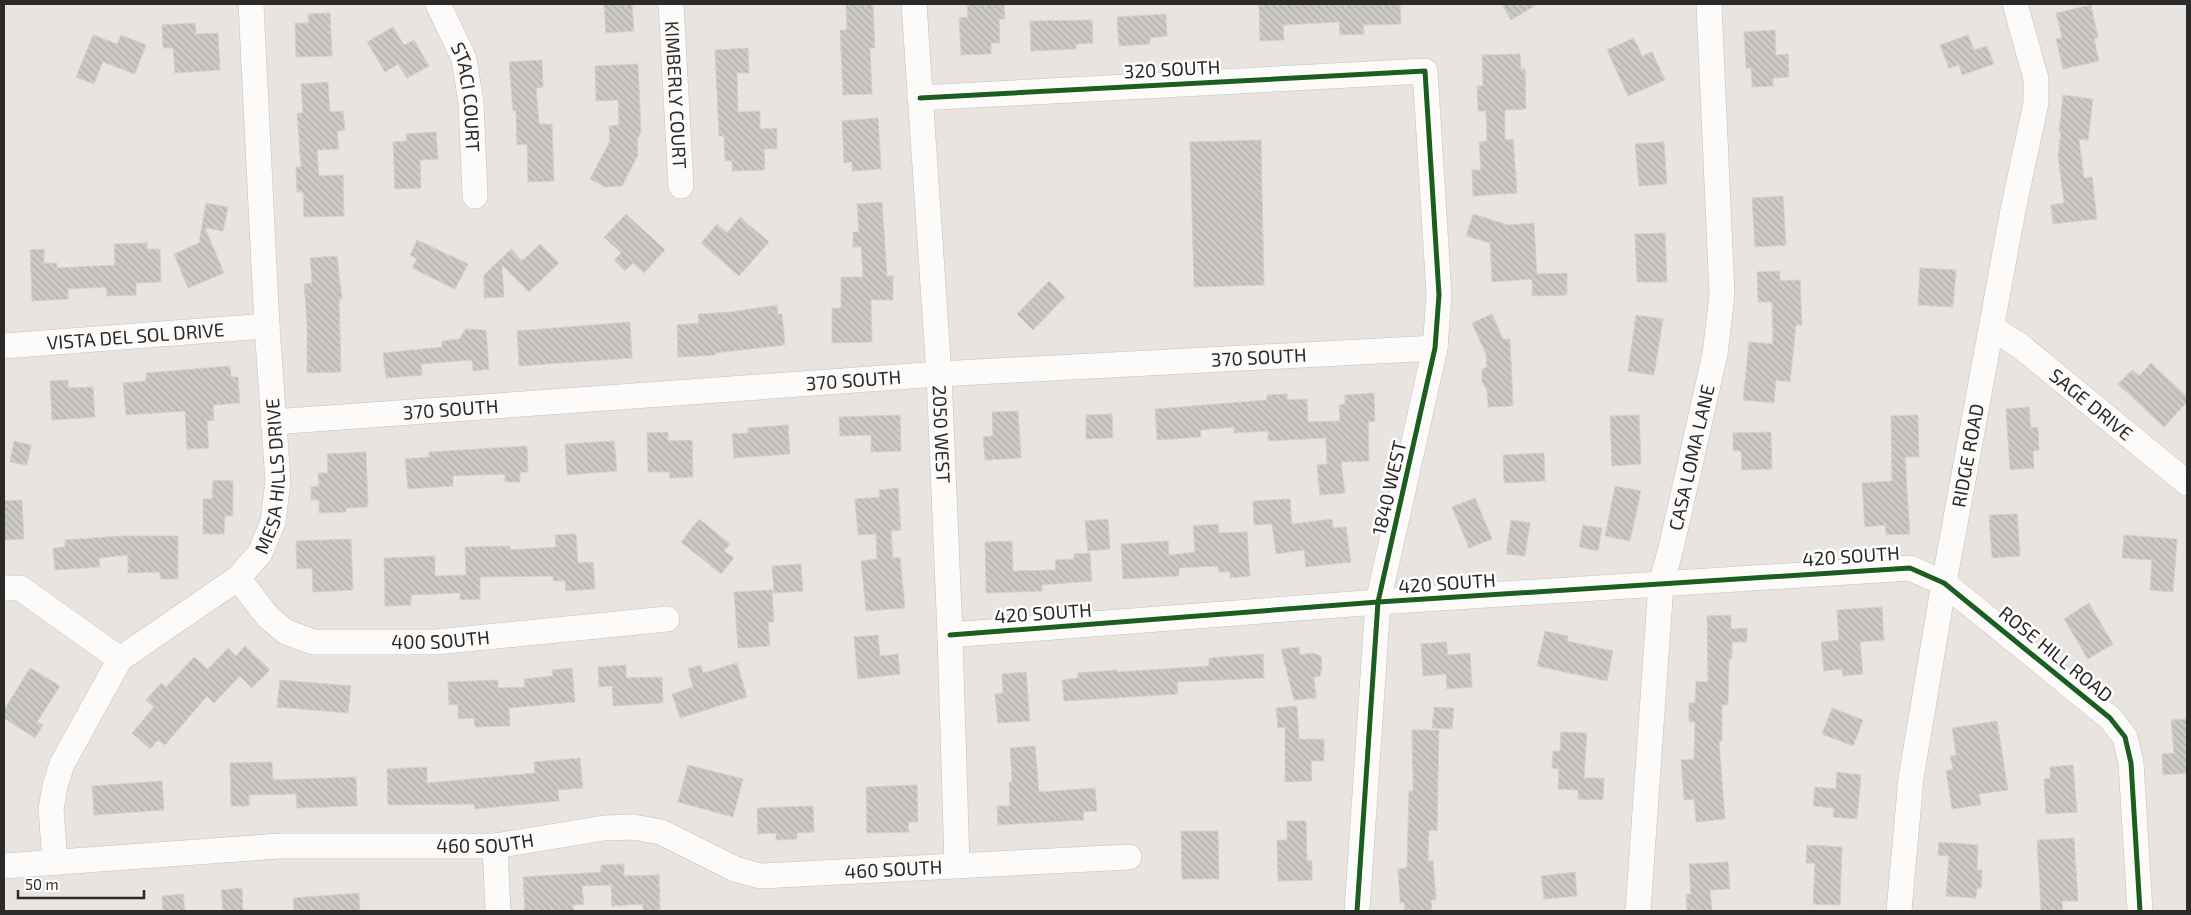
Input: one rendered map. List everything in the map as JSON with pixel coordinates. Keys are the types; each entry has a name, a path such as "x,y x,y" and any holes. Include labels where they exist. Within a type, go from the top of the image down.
{"street":[{"name":"MESA HILLS DRIVE","path":"54,862 51,809 55,786 62,764 120,659 238,578 260,553 273,522 278,481 267,326 251,4"},
{"name":"STACI COURT","path":"438,4 464,59 471,102 475,196"},
{"name":"KIMBERLY COURT","path":"671,4 681,186"},
{"name":"2050 WEST","path":"914,4 938,374 950,635 957,865"},
{"name":"CASA LOMA LANE","path":"1638,911 1661,584 1671,548 1715,354 1722,295 1709,4"},
{"name":"RIDGE ROAD","path":"1899,911 1911,778 1944,583 2036,103 2036,79 2015,4"},
{"name":"320 SOUTH","path":"920,98 1425,71"},
{"name":"1840 WEST","path":"1357,911 1378,602 1436,348 1439,295 1425,71"},
{"name":"VISTA DEL SOL DRIVE","path":"4,346 267,326"},
{"name":"SAGE DRIVE","path":"1993,329 2019,345 2187,482"},
{"name":"370 SOUTH","path":"274,422 938,374 1436,348"},
{"name":"420 SOUTH","path":"950,635 1378,602 1910,568 1944,583"},
{"name":"400 SOUTH","path":"238,578 268,617 286,632 313,642 436,642 667,619"},
{"name":"ROSE HILL ROAD","path":"1944,583 2110,718 2126,737 2131,763 2140,911"},
{"path":"4,588 20,588 120,659"},
{"name":"460 SOUTH","path":"4,866 279,846 495,846 604,828 632,827 661,832 735,869 760,876 1129,857"},
{"path":"495,846 498,911"}],"building":[{"path":"604,4 632,4 634,31 606,33"},
{"path":"846,4 873,4 875,48 870,48 872,94 843,95 840,30 847,30"},
{"path":"967,4 1004,4 1005,19 999,19 1000,43 991,43 991,54 961,55 959,18 968,17"},
{"path":"1259,4 1400,4 1401,24 1363,25 1364,34 1340,35 1339,22 1283,25 1284,40 1260,41"},
{"path":"1502,4 1538,4 1511,20"},
{"path":"2091,5 2098,38 2094,39 2099,61 2063,69 2056,39 2062,38 2056,13"},
{"path":"330,13 332,56 296,57 295,23 309,23 308,14"},
{"path":"1166,14 1167,36 1150,38 1150,44 1119,46 1117,17"},
{"path":"1092,20 1093,43 1076,44 1076,49 1031,51 1030,21"},
{"path":"195,23 196,34 218,33 220,70 175,73 173,48 163,48 162,25"},
{"path":"393,27 404,45 414,40 429,66 407,78 398,64 385,72 367,42"},
{"path":"1775,30 1776,55 1788,54 1789,77 1773,78 1773,86 1752,87 1751,68 1746,68 1744,32"},
{"path":"93,35 117,44 121,35 146,45 135,74 103,62 94,84 76,77"},
{"path":"1968,35 1974,50 1987,46 1994,64 1962,75 1959,65 1949,68 1940,45"},
{"path":"1634,38 1642,56 1652,52 1665,80 1628,96 1607,50"},
{"path":"748,48 749,73 737,73 738,112 760,111 760,129 777,128 777,149 764,149 765,170 732,171 732,161 725,161 724,136 719,136 715,50"},
{"path":"1520,54 1521,69 1525,69 1526,109 1505,110 1505,140 1513,139 1517,193 1473,196 1472,170 1481,170 1479,142 1487,141 1486,111 1478,111 1477,86 1483,86 1482,55"},
{"path":"542,60 543,87 536,88 539,124 552,124 554,181 528,182 527,144 517,145 516,111 513,111 509,62"},
{"path":"638,64 641,132 637,140 638,155 622,186 605,187 590,179 610,141 609,126 619,125 618,100 596,101 595,66"},
{"path":"328,82 330,112 343,111 345,130 337,131 339,149 317,150 319,176 343,175 344,216 304,217 303,192 297,192 296,167 301,167 297,113 303,113 301,84"},
{"path":"2063,95 2093,99 2088,140 2079,139 2084,178 2092,177 2097,219 2053,224 2051,205 2064,203 2058,156"},
{"path":"878,118 881,169 852,171 852,162 844,163 842,121"},
{"path":"436,132 438,159 420,160 421,188 395,189 393,142 407,141 406,134"},
{"path":"1261,140 1264,285 1194,287 1190,142"},
{"path":"1664,142 1667,184 1639,186 1635,144"},
{"path":"1783,196 1786,245 1755,247 1752,198"},
{"path":"882,202 887,276 893,276 893,300 871,300 872,342 832,343 832,308 841,308 841,277 863,277 861,247 853,247 853,232 859,232 857,204"},
{"path":"206,203 228,207 223,231 205,228 224,273 188,288 174,254 199,243"},
{"path":"626,214 665,250 644,273 633,263 625,271 614,260 621,253 604,237"},
{"path":"1473,214 1508,225 1534,223 1537,274 1567,273 1567,295 1532,296 1532,279 1492,282 1490,243 1466,236"},
{"path":"740,217 769,242 739,276 701,243 717,224 727,233"},
{"path":"1665,233 1667,282 1637,282 1635,234"},
{"path":"417,240 468,264 455,289 412,268 417,259 410,255"},
{"path":"147,243 147,249 160,249 161,282 136,283 136,295 107,296 106,287 68,289 68,299 32,301 30,250 44,249 44,263 57,263 57,268 115,265 114,244"},
{"path":"540,244 559,263 529,292 502,265 504,297 484,298 484,275 511,249 522,261"},
{"path":"337,256 342,299 339,299 341,372 307,373 307,324 304,284 312,283 310,258"},
{"path":"1920,268 1956,270 1953,307 1918,305"},
{"path":"1780,271 1780,281 1800,280 1802,325 1796,325 1790,382 1776,380 1774,403 1743,400 1749,342 1773,344 1772,302 1758,302 1757,272"},
{"path":"1049,281 1065,297 1033,330 1017,314"},
{"path":"777,305 778,314 782,314 785,345 715,353 715,355 678,357 677,325 699,323 698,314 731,312"},
{"path":"1492,314 1503,339 1510,339 1513,406 1488,407 1487,391 1482,381 1482,369 1487,367 1486,354 1472,323"},
{"path":"1636,315 1663,319 1654,375 1628,371"},
{"path":"630,322 632,358 519,366 517,331"},
{"path":"466,329 486,330 489,369 473,371 472,360 421,364 422,375 386,378 383,353 442,347 442,341 459,339"},
{"path":"2151,363 2187,397 2187,402 2164,427 2118,384 2132,370 2139,376"},
{"path":"230,366 231,377 238,377 240,403 213,405 214,420 207,421 209,448 187,449 185,411 126,415 123,383 146,381 146,373"},
{"path":"68,380 68,388 93,387 95,417 52,420 50,381"},
{"path":"1374,393 1375,421 1368,422 1369,461 1341,462 1345,493 1320,495 1317,465 1327,464 1326,438 1268,441 1268,431 1234,433 1234,427 1200,430 1201,437 1157,440 1155,409 1267,400 1267,395 1287,394 1287,400 1307,399 1308,422 1340,421 1339,405 1345,404 1345,395"},
{"path":"2029,407 2031,428 2038,427 2039,450 2033,451 2034,468 2010,470 2006,409"},
{"path":"1018,411 1021,458 985,460 983,437 993,436 992,412"},
{"path":"1112,414 1113,438 1086,439 1086,415"},
{"path":"900,415 901,451 871,452 871,435 840,436 839,417"},
{"path":"1639,415 1641,464 1612,466 1610,416"},
{"path":"1918,415 1919,457 1905,457 1910,534 1886,535 1885,525 1865,527 1862,483 1892,481 1891,416"},
{"path":"788,425 790,454 734,458 732,434 748,433 748,428"},
{"path":"668,432 668,441 692,440 693,477 670,478 669,472 648,472 647,433"},
{"path":"1771,432 1772,469 1742,470 1741,451 1733,451 1733,433"},
{"path":"14,441 31,445 27,465 10,462"},
{"path":"614,441 617,471 567,475 565,444"},
{"path":"527,446 528,472 520,472 520,482 505,482 505,474 453,476 453,486 408,489 405,459 429,457 429,452"},
{"path":"366,452 368,507 346,508 346,512 319,513 319,500 311,500 311,487 319,486 318,473 328,473 327,454"},
{"path":"1544,453 1545,481 1504,483 1503,455"},
{"path":"213,480 233,481 233,516 225,516 224,534 203,534 203,499 212,499"},
{"path":"1615,486 1641,491 1630,541 1605,536"},
{"path":"898,488 901,530 891,531 893,558 900,557 905,608 866,611 861,561 877,559 876,534 858,535 855,499 880,497 879,490"},
{"path":"1475,498 1492,539 1469,548 1452,507"},
{"path":"1290,499 1292,524 1332,519 1333,528 1346,527 1351,562 1306,567 1304,550 1276,554 1272,524 1254,525 1253,501"},
{"path":"22,500 24,539 4,540 4,501"},
{"path":"2017,514 2020,556 1992,558 1989,515"},
{"path":"699,519 730,544 724,551 734,558 721,574 681,542"},
{"path":"1108,519 1110,549 1088,551 1085,521"},
{"path":"1511,520 1530,523 1525,556 1506,554"},
{"path":"1218,524 1219,533 1247,532 1250,576 1230,578 1230,572 1218,572 1218,566 1179,568 1179,576 1123,579 1121,544 1168,541 1169,555 1195,552 1193,526"},
{"path":"1583,525 1602,528 1598,551 1579,547"},
{"path":"576,534 578,563 593,562 595,589 566,591 565,581 553,581 553,576 480,577 480,599 460,600 460,593 411,595 411,605 385,606 384,558 435,556 435,576 466,575 465,547 510,546 510,550 556,547 555,535"},
{"path":"2124,535 2177,539 2173,592 2150,590 2152,560 2122,558"},
{"path":"122,536 178,536 178,579 160,579 160,572 128,573 128,555 99,558 100,567 55,570 53,548 65,547 65,540"},
{"path":"351,539 353,590 313,592 312,568 297,569 296,541"},
{"path":"1012,541 1013,571 1056,570 1055,560 1074,559 1074,554 1090,553 1092,581 1042,585 1042,591 986,593 985,542"},
{"path":"801,564 803,591 774,593 772,566"},
{"path":"772,590 774,622 768,622 770,646 738,648 734,592"},
{"path":"2089,603 2113,644 2088,659 2064,619"},
{"path":"1882,607 1884,640 1860,642 1863,674 1843,676 1842,669 1824,671 1821,642 1839,640 1837,610"},
{"path":"1731,615 1731,629 1747,628 1747,642 1732,642 1732,658 1729,659 1728,705 1722,705 1722,741 1719,741 1725,819 1696,822 1694,799 1684,800 1681,760 1694,759 1695,722 1689,722 1689,703 1695,703 1696,681 1708,682 1707,616"},
{"path":"1545,631 1568,636 1567,641 1613,651 1607,681 1537,666"},
{"path":"878,635 880,656 898,654 900,674 858,679 854,637"},
{"path":"1446,642 1448,655 1470,653 1472,687 1447,689 1446,674 1423,676 1421,644"},
{"path":"245,646 270,670 252,688 240,676 214,703 207,696 165,745 158,740 150,749 132,733 154,707 146,700 161,683 166,687 194,657 208,669 228,648 236,656"},
{"path":"1299,647 1300,655 1312,653 1321,656 1322,667 1320,676 1314,677 1316,698 1294,700 1281,649"},
{"path":"1263,654 1264,678 1177,682 1178,694 1064,701 1062,680 1078,678 1078,673 1209,666 1209,658"},
{"path":"737,663 747,697 680,718 672,694 693,687 688,669 701,665 703,673"},
{"path":"626,665 626,678 662,677 663,703 613,706 612,686 599,687 598,667"},
{"path":"30,668 60,686 37,722 43,725 35,738 4,718 4,710"},
{"path":"572,668 575,702 509,708 510,726 475,727 474,718 458,719 458,704 449,705 448,682 498,680 498,688 525,687 524,679 553,676 552,670"},
{"path":"1026,672 1030,721 998,723 995,694 1003,693 1002,674"},
{"path":"280,680 351,686 348,713 277,707"},
{"path":"1297,706 1299,739 1324,739 1324,761 1311,761 1312,781 1285,782 1285,727 1278,728 1276,708"},
{"path":"1434,707 1454,708 1452,729 1432,728"},
{"path":"1832,708 1863,720 1853,746 1822,734"},
{"path":"2187,719 2187,773 2163,775 2162,754 2174,753 2171,720"},
{"path":"1997,721 2008,790 1979,794 1981,805 1952,809 1946,771 1953,769 1950,756 1956,755 1952,728"},
{"path":"1412,730 1439,730 1437,831 1429,830 1428,861 1433,861 1436,900 1431,900 1432,911 1405,911 1404,902 1400,903 1398,869 1407,868 1409,791 1413,791"},
{"path":"1561,732 1587,733 1584,778 1604,778 1603,800 1578,799 1578,790 1558,789 1559,769 1552,768 1553,751 1560,751"},
{"path":"1035,746 1039,792 1095,788 1097,811 1083,812 1084,820 998,825 997,806 1010,806 1009,782 1012,782 1010,748"},
{"path":"580,758 583,788 558,790 559,801 475,809 474,804 388,805 387,769 427,767 427,783 535,773 534,762"},
{"path":"272,762 273,780 356,777 357,806 297,808 296,794 249,795 249,806 231,806 230,763"},
{"path":"688,765 743,779 733,817 678,802"},
{"path":"2073,765 2077,812 2046,814 2044,779 2050,778 2050,767"},
{"path":"1837,772 1861,775 1857,819 1833,817 1834,808 1813,806 1815,787 1836,789"},
{"path":"162,781 164,810 94,815 92,786"},
{"path":"917,785 918,822 908,822 909,832 867,833 866,787"},
{"path":"813,806 814,832 797,833 797,839 776,840 776,833 758,834 757,808"},
{"path":"1287,821 1306,821 1307,861 1312,861 1312,880 1278,881 1277,840 1287,840"},
{"path":"1181,831 1218,831 1219,879 1182,879"},
{"path":"2074,838 2078,901 2062,901 2063,911 2041,911 2037,840"},
{"path":"1939,842 1978,845 1977,870 1982,870 1981,889 1977,888 1976,898 1946,896 1949,856 1938,855"},
{"path":"1807,845 1842,847 1840,905 1813,904 1815,863 1806,863"},
{"path":"1728,862 1730,889 1710,890 1712,911 1687,911 1686,894 1691,894 1689,864"},
{"path":"624,864 624,876 659,875 660,910 643,911 643,904 612,906 611,885 582,886 584,904 573,905 574,911 525,911 523,877 601,872 601,865"},
{"path":"1575,872 1577,896 1544,899 1541,876"},
{"path":"242,888 243,911 223,911 221,890"},
{"path":"359,893 360,911 294,911 293,898"},
{"path":"183,894 185,911 163,911 162,896"}],"cycle path":[{"path":"920,98 1425,71 1439,295 1435,348 1378,602 1357,911"},
{"path":"950,635 1378,602 1910,568 1944,583 2110,718 2125,737 2131,763 2140,911"}]}
